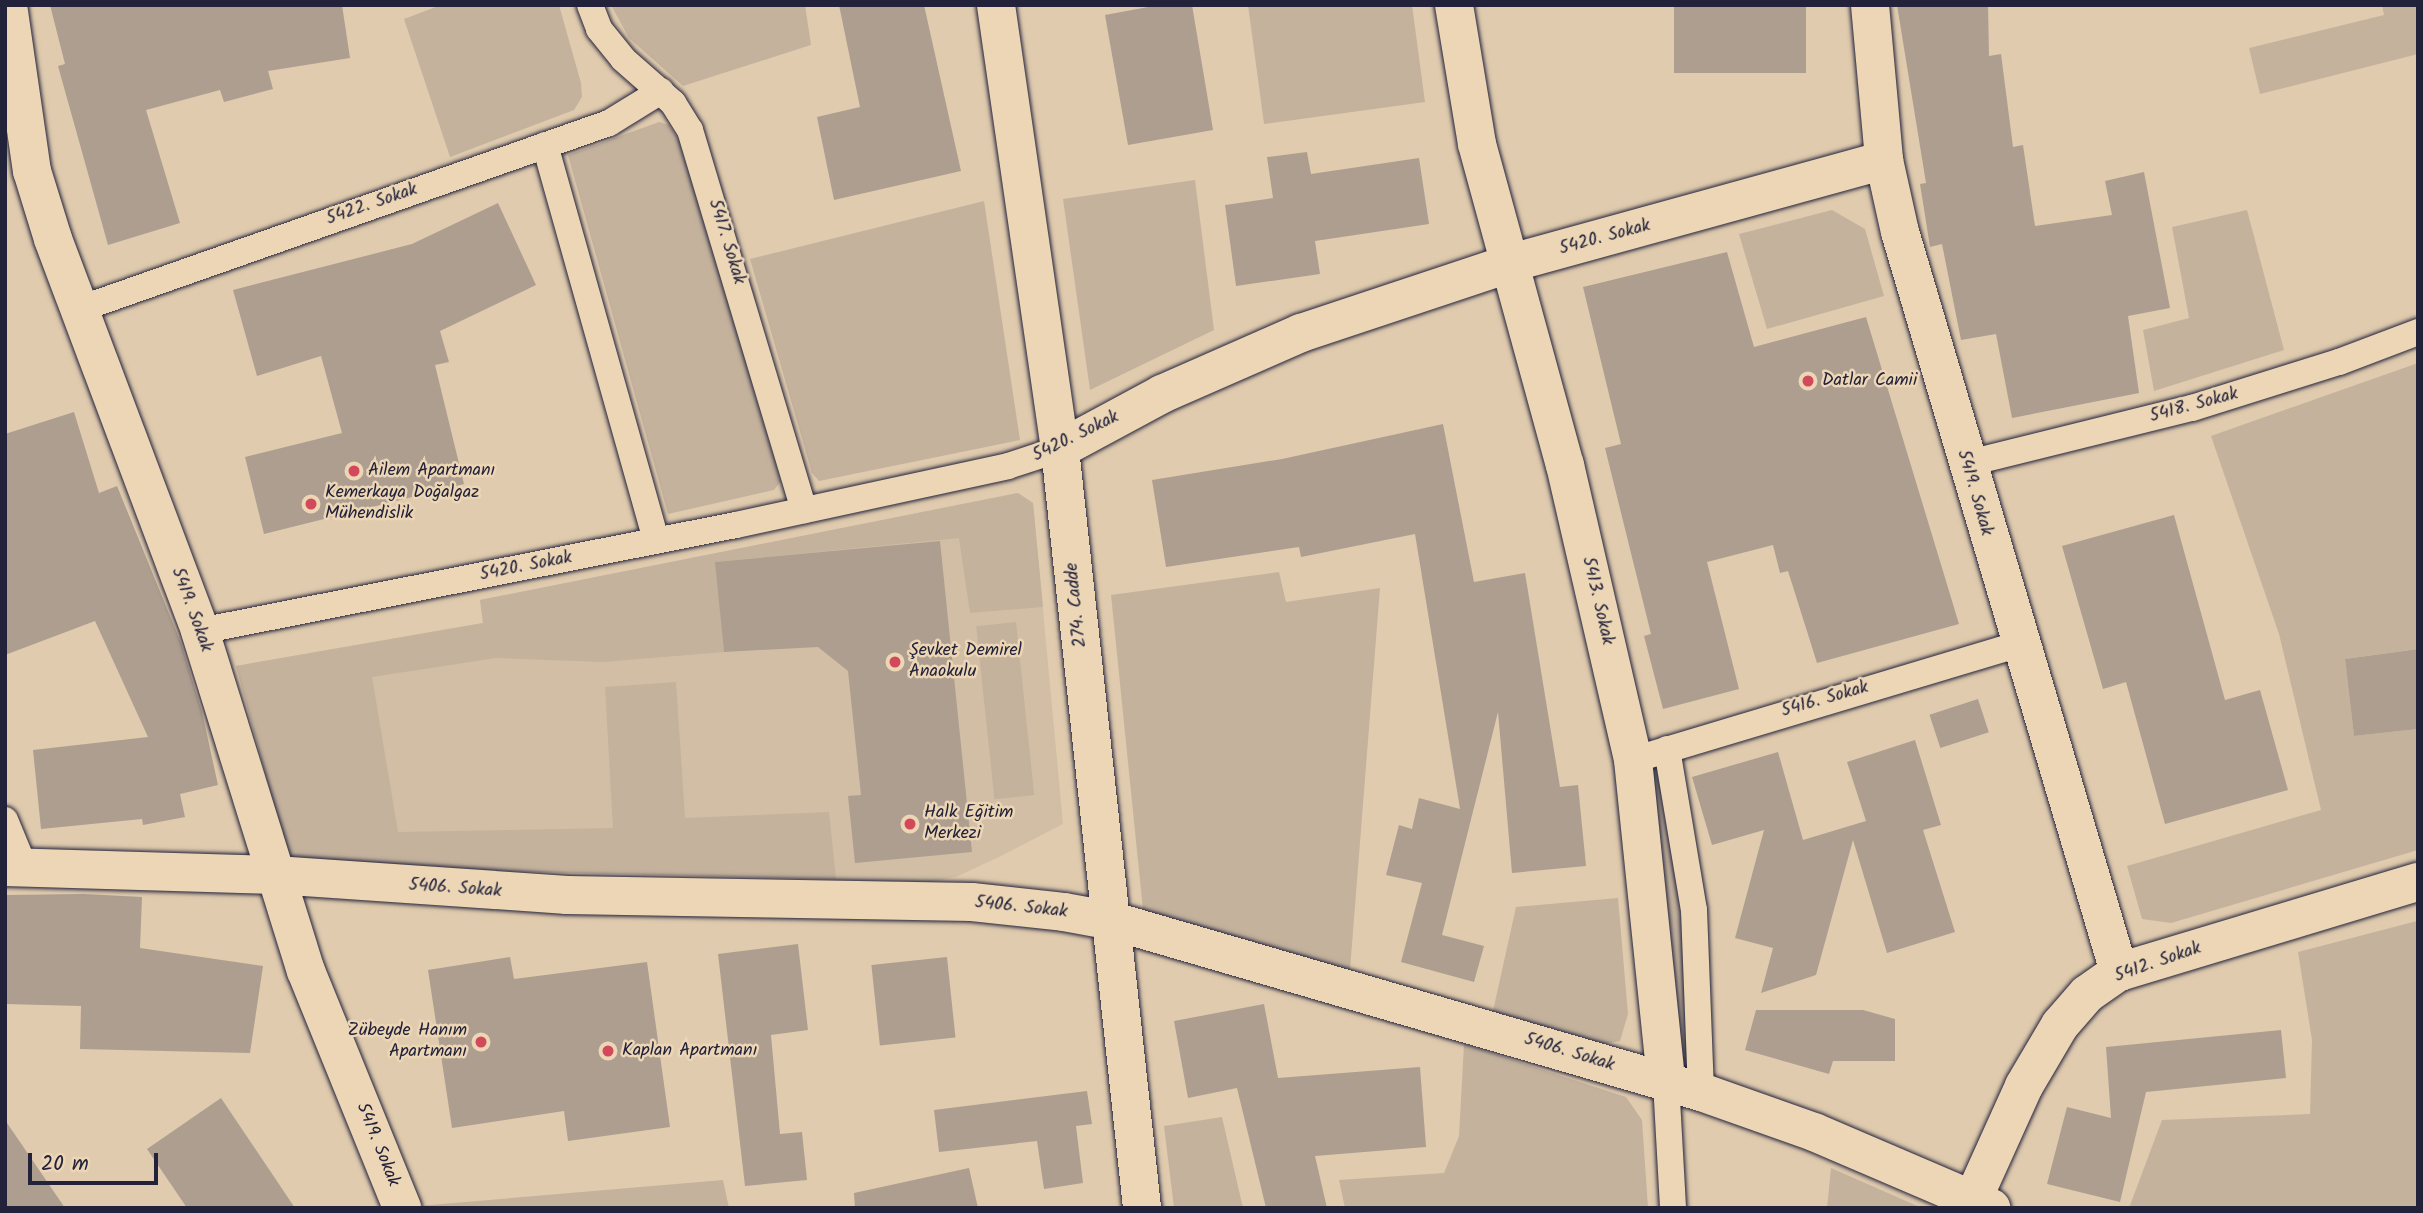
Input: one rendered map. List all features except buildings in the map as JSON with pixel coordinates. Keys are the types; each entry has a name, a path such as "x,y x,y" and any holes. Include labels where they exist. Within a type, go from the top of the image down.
{"street":[{"name":"5419. Sokak","path":"8,5 32,172 77,310 200,631 306,971 402,1208"},
{"name":"274. Cadde","path":"996,5 1060,449 1142,1208"},
{"name":"5413. Sokak","path":"1454,5 1477,144 1565,465 1650,754 1683,1087"},
{"name":"5419. Sokak","path":"1870,5 1884,160 1965,464 2119,972"},
{"name":"5420. Sokak","path":"1060,449 1162,394 1291,337 1511,263 1884,160"},
{"name":"5406. Sokak","path":"15,867 275,875 567,895 972,902 1113,922 1683,1087 1814,1132 1982,1203"},
{"name":"5412. Sokak","path":"1982,1203 2024,1086 2060,1025 2087,994 2119,972 2418,882"}],"lane":[{"name":"5417. Sokak","path":"590,5 599,29 623,59 661,91 690,130 804,510"},
{"name":"5422. Sokak","path":"77,310 620,118 661,91"},
{"path":"545,145 656,541"},
{"name":"5418. Sokak","path":"1965,464 2192,408 2339,362 2418,332"},
{"name":"5420. Sokak","path":"200,631 804,510 1008,466 1060,449"},
{"name":"5416. Sokak","path":"1650,754 2019,644"},
{"path":"5,820 15,867"},
{"name":"5413. Sokak","path":"1673,1208 1683,1087"}],"shaded area":[{"path":"441,5 559,5 581,83 582,97 574,110 450,157 404,19"},
{"path":"611,5 805,5 811,45 683,86 629,38"},
{"path":"1248,5 1412,5 1425,102 1264,124"},
{"path":"2382,5 2418,5 2418,54 2260,94 2249,48 2384,15"},
{"path":"659,122 669,125 679,141 781,481 774,490 668,514 568,155"},
{"path":"1195,180 1214,330 1090,390 1063,199"},
{"path":"984,201 1020,440 819,481 812,473 750,259"},
{"path":"1832,210 1865,229 1884,296 1767,329 1739,234"},
{"path":"2247,210 2284,350 2154,391 2143,330 2189,318 2172,227"},
{"path":"2418,363 2418,655 2417,649 2345,659 2354,736 2418,729 2418,850 2171,923 2142,919 2127,866 2321,810 2279,634 2211,436"},
{"path":"1018,493 1033,503 1063,824 999,857 956,877 931,882 501,871 289,859 236,666 483,623 480,600"},
{"path":"1018,493 1033,503 1043,607 970,613 959,538 716,562 724,652 603,662 496,658 372,677 398,832 613,828 605,687 676,682 685,818 829,812 836,879 501,871 289,859 236,666 483,623 480,600"},
{"path":"1279,572 1286,602 1380,588 1350,970 1143,910 1111,595"},
{"path":"1016,622 1034,795 994,799 976,626"},
{"path":"1656,767 1674,856 1688,983 1689,1073 1676,1070 1645,769"},
{"path":"1618,898 1628,1014 1620,1041 1604,1044 1493,1011 1516,907"},
{"path":"2417,921 2418,1208 2129,1208 2162,1120 2310,1114 2312,1040 2298,952"},
{"path":"1464,1044 1626,1097 1642,1120 1648,1208 1345,1208 1339,1180 1444,1173 1459,1136"},
{"path":"1222,1117 1243,1208 1174,1208 1164,1126"},
{"path":"1831,1168 1922,1208 1827,1208"},
{"path":"723,1180 729,1208 418,1206"}],"place":[{"name":"Datlar Camii","path":"1808,381"},
{"name":"Ailem Apartmanı","path":"354,471"},
{"name":"Kemerkaya Doğalgaz Mühendislik","path":"311,504"},
{"name":"Şevket Demirel Anaokulu","path":"895,662"},
{"name":"Halk Eğitim Merkezi","path":"910,824"},
{"name":"Zübeyde Hanım Apartmanı","path":"481,1042"},
{"name":"Kaplan Apartmanı","path":"608,1051"}]}
